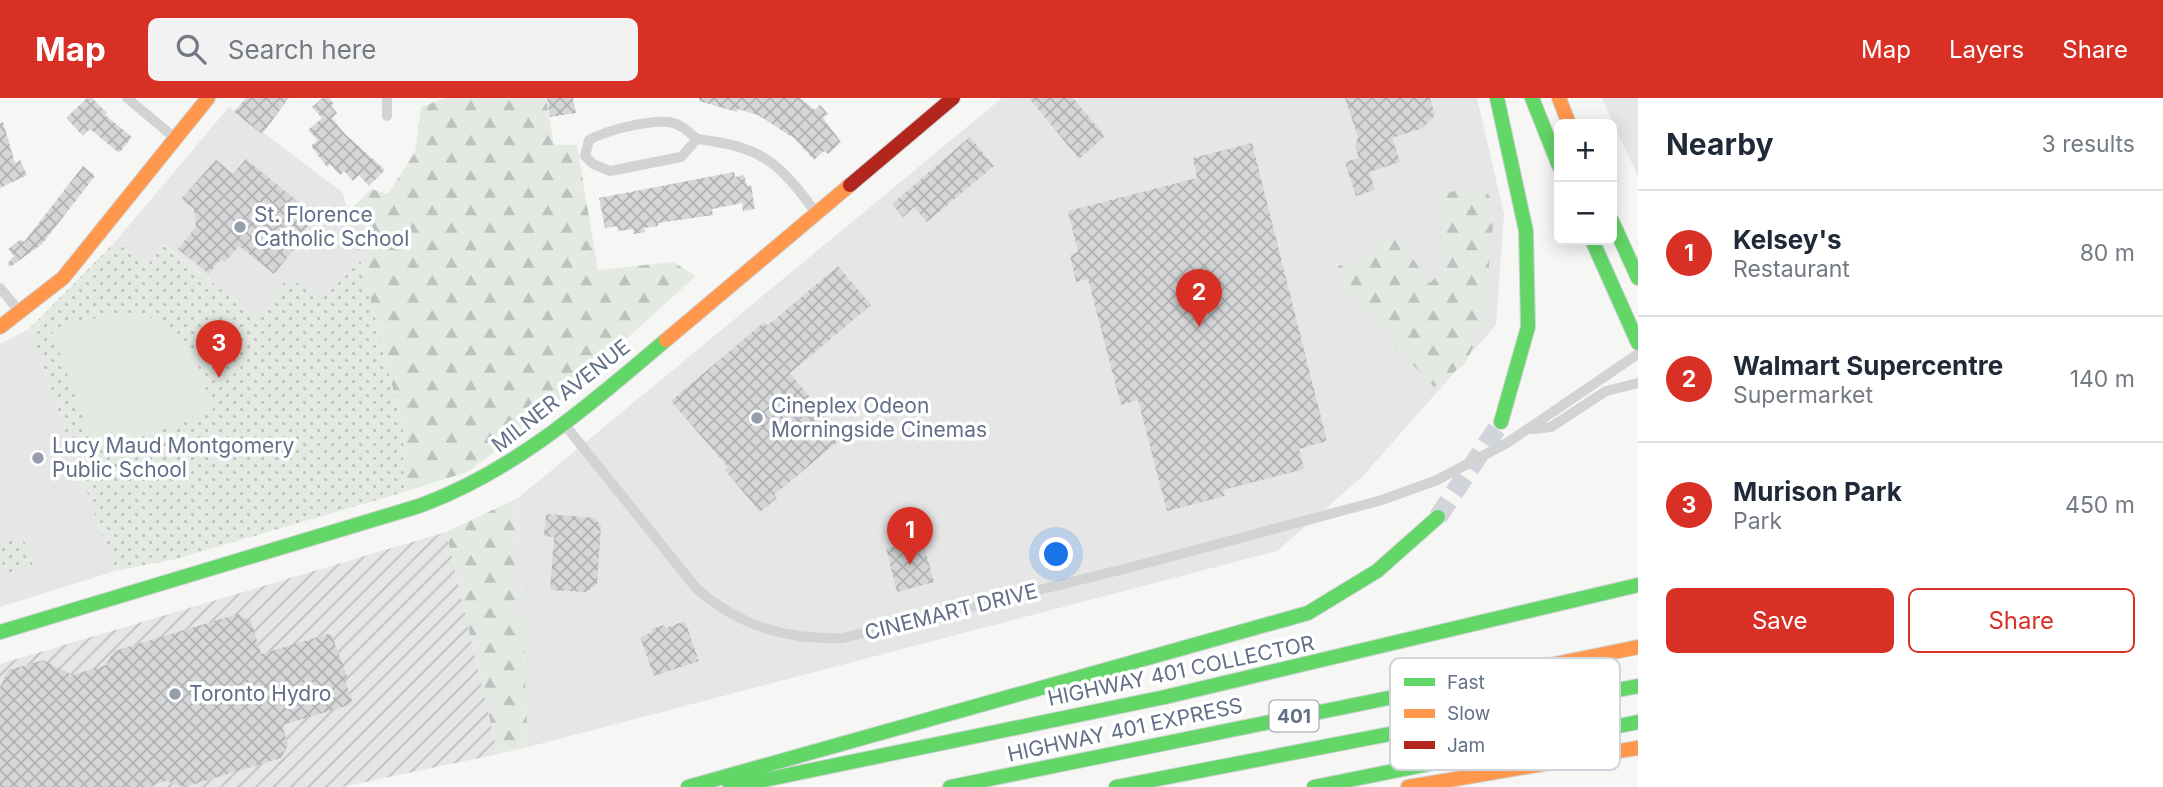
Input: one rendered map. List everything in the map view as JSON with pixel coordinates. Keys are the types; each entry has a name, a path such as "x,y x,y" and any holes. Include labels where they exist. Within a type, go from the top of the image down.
{"main road":[{"path":"0,327 62,278 208,98"},
{"name":"MILNER AVENUE","path":"0,632 456,494 509,465 565,425 953,98"},
{"path":"1497,98 1526,232 1528,327 1501,422"},
{"path":"1532,98 1554,153"},
{"path":"1559,98 1567,119"},
{"path":"1617,232 1638,278"},
{"path":"1594,245 1638,343"},
{"path":"688,787 1308,612 1377,571 1438,517"},
{"name":"HIGHWAY 401 COLLECTOR","path":"730,787 1165,697 1638,585"},
{"name":"HIGHWAY 401 EXPRESS","path":"1584,658 1638,647"},
{"name":"401","path":"1620,689 1638,686"},
{"name":"HIGHWAY 401 EXPRESS","path":"950,787 1390,697"},
{"path":"1620,726 1638,722"},
{"name":"401","path":"1116,787 1390,734"},
{"path":"1620,751 1638,748"},
{"path":"1314,787 1399,770"},
{"path":"1408,787 1508,770"}],"street":[{"path":"127,98 175,138"},
{"path":"387,98 387,116"},
{"path":"697,139 681,158 610,171 593,164 585,156 589,140 605,131 668,122 684,127 697,139 738,144 768,157 817,214"},
{"path":"0,288 20,312"},
{"name":"CINEMART DRIVE","path":"565,425 696,588 716,606 747,623 778,634 814,639 843,638 1382,500 1457,471 1526,430 1638,354"},
{"name":"CINEMART DRIVE","path":"1526,430 1551,427 1606,391 1638,383"}],"shaded area":[{"path":"1002,98 1477,98 1504,214 1496,325 1363,476 1277,551 528,747 518,498"},
{"path":"1602,98 1638,98 1638,176 1617,132 1617,119 1611,119"},
{"name":"St. Florence Catholic School","path":"229,107 343,193 360,259 323,296 259,318 164,245 148,264 115,242"},
{"name":"Lucy Maud Montgomery Public School","path":"29,329 115,571 0,607 0,344"},
{"path":"446,532 498,754 342,787 0,787 0,664"}],"green space":[{"path":"445,98 546,98 554,145 577,145 598,270 673,262 696,276 530,426 467,472 404,492 403,428 348,212 371,189 388,194 415,152 421,107"},
{"path":"1482,186 1495,204 1483,326 1465,364 1434,387 1340,288 1338,266 1368,257 1374,240 1398,238 1430,283 1447,267 1439,194"},
{"path":"115,242 148,264 163,245 259,318 287,278 323,296 360,259 403,428 404,492 176,559 115,571 29,329"},
{"path":"113,314 137,315 172,328 192,354 213,410 103,451 93,446 51,329"},
{"path":"518,498 528,747 498,754 446,532"},
{"path":"14,538 22,538 32,555 32,568 26,569 24,565 11,575 0,561 0,547"}],"building":[{"path":"87,98 92,98 107,113 105,115 132,137 119,153 90,129 83,136 66,118"},
{"path":"246,98 289,98 262,134 234,112"},
{"path":"323,98 329,98 334,104 331,106 337,113 332,118 344,133 385,170 369,186 359,175 353,181 344,171 340,175 330,164 327,167 311,146 318,140 308,130 322,118 312,107"},
{"path":"547,98 573,98 576,113 550,117"},
{"path":"699,98 800,98 815,110 820,105 828,114 823,118 841,142 828,154 824,151 814,160 795,139 758,115 738,109 737,112 699,101"},
{"path":"1029,98 1073,98 1105,136 1079,159"},
{"path":"1345,98 1430,98 1435,115 1423,128 1392,138 1400,162 1369,172 1375,190 1356,196 1345,162 1359,158 1355,147 1358,137"},
{"path":"3,122 15,163 20,160 27,175 0,188 0,123"},
{"path":"970,137 994,166 927,222 914,207 903,217 892,204"},
{"path":"1252,143 1327,441 1299,449 1304,469 1223,490 1225,496 1167,511 1138,400 1121,405 1088,279 1076,282 1070,255 1078,252 1068,211 1197,178 1193,158"},
{"path":"246,159 316,216 304,231 307,233 274,274 239,246 225,262 221,259 209,274 178,249 196,227 194,209 181,199 216,160 233,174"},
{"path":"83,166 95,176 42,244 10,267 7,264 14,256 8,249 21,239 24,242"},
{"path":"734,172 735,177 744,175 747,186 751,185 755,209 743,211 742,203 712,209 713,215 658,223 658,226 644,228 645,232 634,234 633,229 618,231 617,226 605,228 599,198"},
{"name":"Cineplex Odeon Morningside Cinemas","path":"838,266 871,305 790,373 843,437 774,495 777,498 760,512 725,470 728,467 671,401 764,322 767,326"},
{"path":"546,514 595,518 601,526 597,584 586,592 550,590 554,537 544,536"},
{"path":"922,538 934,582 897,592 886,548"},
{"name":"Toronto Hydro","path":"238,614 251,621 261,654 328,634 332,636 347,676 345,680 352,701 349,705 282,725 288,745 281,758 185,787 166,781 147,787 0,787 0,687 9,670 43,660 72,675 106,665 114,651"},
{"path":"685,621 699,661 654,676 640,637 653,632 651,629 664,625 666,628"}],"tunnel":[{"path":"1438,517 1501,422"}],"traffic: fast":[{"path":"1497,98 1526,231 1528,327 1501,422"},
{"path":"1532,98 1554,153"},
{"path":"1617,232 1638,278"},
{"path":"1594,245 1638,343"},
{"path":"0,632 419,506 454,491 487,474 550,434 666,340"},
{"path":"688,787 1308,613 1377,571 1438,517"},
{"path":"730,787 1165,697 1638,585"},
{"path":"1620,689 1638,686"},
{"path":"950,787 1390,698"},
{"path":"1620,726 1638,722"},
{"path":"1116,787 1390,734"},
{"path":"1314,787 1399,770"}],"traffic: slow":[{"path":"0,327 63,278 208,98"},
{"path":"1559,98 1567,119"},
{"path":"666,340 850,185"},
{"path":"1584,658 1638,647"},
{"path":"1620,751 1638,748"},
{"path":"1408,787 1508,770"}],"traffic: jam":[{"path":"850,185 953,98"}],"place":[{"name":"St. Florence Catholic School","path":"240,227"},
{"name":"Walmart Supercentre","path":"1199,327"},
{"name":"Murison Park","path":"219,378"},
{"name":"Cineplex Odeon Morningside Cinemas","path":"757,418"},
{"name":"Lucy Maud Montgomery Public School","path":"38,458"},
{"name":"Kelsey's","path":"910,565"},
{"name":"Toronto Hydro","path":"175,694"}]}
